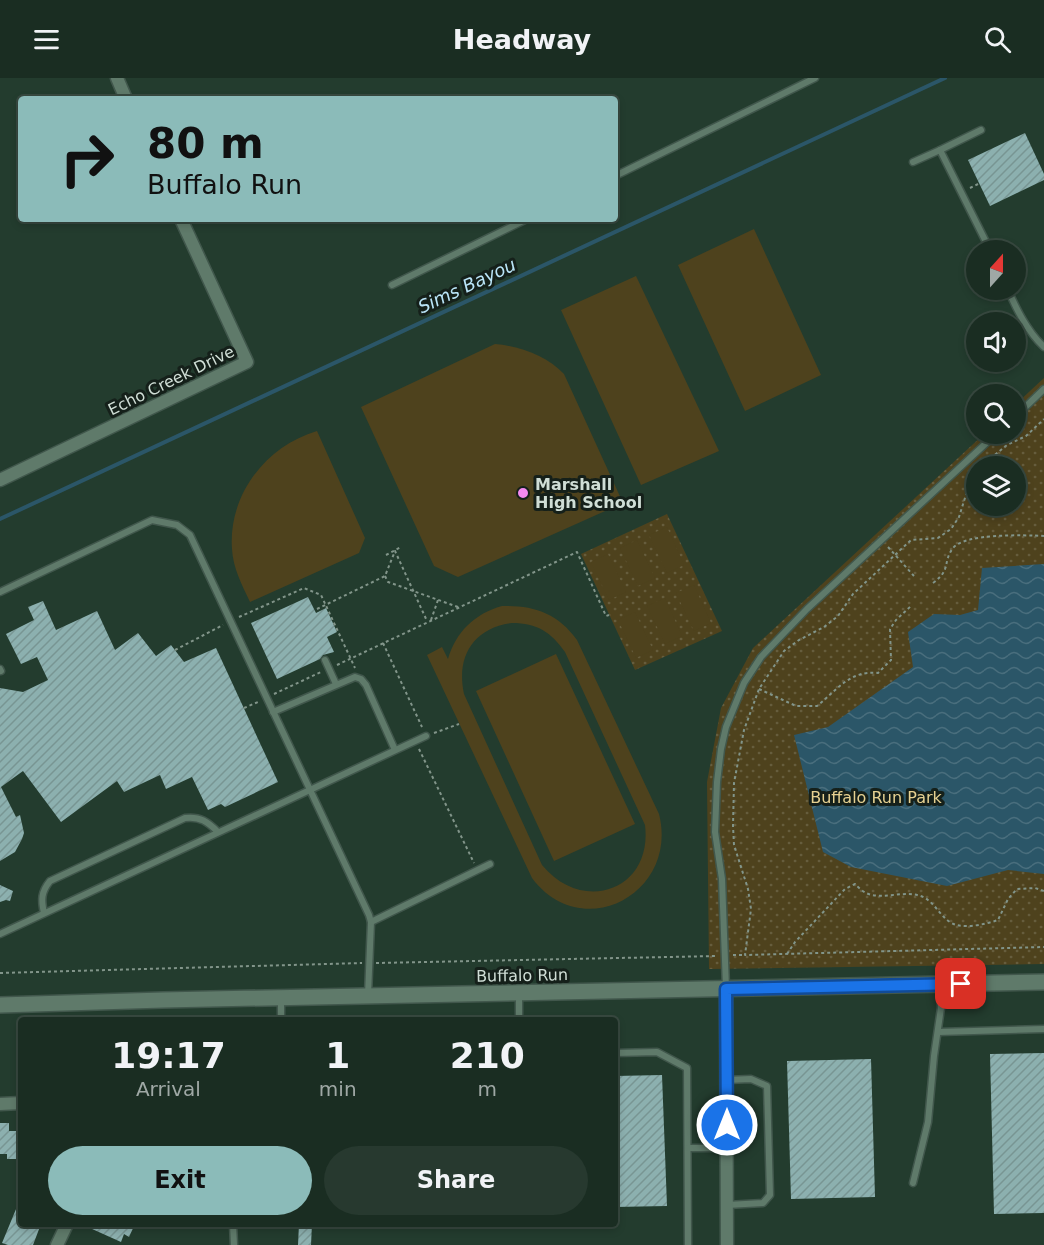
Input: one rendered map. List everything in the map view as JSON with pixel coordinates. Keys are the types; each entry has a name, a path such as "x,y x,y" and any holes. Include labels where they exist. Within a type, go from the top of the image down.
{"street":[{"path":"117,78 125,96"},
{"name":"Echo Creek Drive","path":"0,480 247,362 183,222"},
{"name":"Buffalo Run","path":"0,1005 1044,982"},
{"path":"726,989 727,1245"},
{"path":"0,1104 18,1103"},
{"path":"57,1245 66,1227"}],"lane":[{"path":"618,175 815,78"},
{"path":"913,162 981,130"},
{"path":"940,150 985,240"},
{"path":"392,285 520,222"},
{"path":"1012,300 1018,313 1044,347"},
{"path":"1026,406 1044,389"},
{"path":"726,989 722,879 715,832 717,782 726,727 744,683 761,657 807,609 985,444"},
{"path":"0,592 152,520 177,525 190,535 371,922 369,996"},
{"path":"325,660 336,684"},
{"path":"273,712 355,677 361,679 366,685 395,750"},
{"path":"0,934 426,736"},
{"path":"45,913 41,902 45,888 50,881 185,818 192,817 207,822 218,832"},
{"path":"371,922 490,864"},
{"path":"913,1184 928,1122 941,1008 940,985"},
{"path":"519,993 519,1017"},
{"path":"281,998 282,1017"},
{"path":"938,1032 1044,1029"},
{"path":"618,1053 657,1052 687,1068 688,1245"},
{"path":"726,1080 751,1079 767,1086 770,1195 763,1203 727,1205"},
{"path":"688,1148 727,1148"},
{"path":"233,1227 234,1245"}],"path":[{"path":"993,456 1007,445 1026,436 1044,418"},
{"path":"966,495 959,517 951,529 938,537 910,540 853,594 838,616 784,651 759,689 744,730 734,794 732,825 751,909 746,955 1044,947"},
{"path":"933,583 944,575 955,545 963,541 989,537 1044,536"},
{"path":"881,540 914,576"},
{"path":"386,555 401,547"},
{"path":"317,609 385,576 395,551"},
{"path":"395,551 429,621"},
{"path":"244,708 577,552 606,616 609,615"},
{"path":"385,576 388,582 458,608"},
{"path":"175,650 230,621 304,588 321,595 357,671 355,677"},
{"path":"429,621 438,600"},
{"path":"759,689 796,706 817,706 849,678 859,674 878,673 891,660 890,629 912,605"},
{"path":"383,643 426,736 459,724"},
{"path":"415,741 477,870"},
{"path":"787,954 795,942 845,889 855,884 866,893 882,895 901,893 925,898 943,917 956,926 985,924 998,920 1008,899 1017,889 1035,888 1044,891"}],"green space":[{"path":"754,229 821,375 745,411 678,265"},
{"path":"636,276 719,451 641,485 561,310"},
{"path":"495,344 532,353 550,362 564,374 623,503 458,577 434,566 361,407"},
{"name":"Buffalo Run Park","path":"1044,378 1044,964 709,969 707,782 721,708 753,648 973,444 1026,444 1026,395"},
{"path":"317,431 365,538 359,553 250,602 234,563 232,529 236,510 254,475 267,461 282,448"},
{"path":"667,514 722,631 635,670 581,554"},
{"path":"667,527 684,565 667,573 649,535"},
{"path":"637,540 655,578 638,586 620,548"},
{"path":"608,554 626,592 609,600 591,562"},
{"path":"694,585 711,623 694,631 676,593"},
{"path":"665,598 682,636 665,644 647,606"},
{"path":"513,606 534,609 553,617 570,631 577,640 659,814 661,842 655,867 641,887 622,901 599,908 576,907 553,898 532,878 427,655 442,647 448,659 461,632 475,619 492,609","holes":["521,623 543,630 565,652 645,825 645,847 638,866 627,879 612,888 595,891 577,889 559,880 542,865 464,694 463,668 470,647 487,631 498,626"]},
{"path":"635,612 653,650 636,658 618,620"},
{"path":"556,654 635,824 554,861 476,691"}],"water":[{"path":"1044,564 1044,874 1008,870 947,886 851,867 823,852 794,735 828,727 913,667 908,632 934,614 960,615 978,610 982,568"}],"building":[{"path":"1025,133 1044,174 1044,180 990,206 968,160"},
{"path":"308,597 316,613 326,608 337,632 327,637 334,652 323,655 320,659 277,679 251,623"},
{"path":"43,601 56,630 97,611 115,650 138,633 156,656 171,645 184,662 216,648 278,782 225,807 221,804 208,810 192,777 166,789 160,775 124,792 117,781 61,822 23,771 1,787 16,817 20,815 24,833 15,852 0,861 0,688 23,692 48,680 37,657 21,664 6,634 34,620 28,607"},
{"path":"0,885 13,891 10,901 0,902"},
{"path":"1044,1053 1044,1213 994,1214 990,1054"},
{"path":"871,1059 875,1197 791,1199 787,1061"},
{"path":"662,1075 667,1206 618,1207 618,1076"},
{"path":"0,1123 9,1123 9,1131 18,1131 18,1159 7,1159 7,1154 0,1154"},
{"path":"18,1204 18,1227 40,1227 33,1245 2,1243"},
{"path":"88,1227 134,1227 129,1237 124,1234 121,1242"},
{"path":"299,1227 312,1227 311,1245 298,1245"}],"waterway":[{"name":"Sims Bayou","path":"0,519 945,78"}],"place":[{"name":"Marshall High School","path":"523,493"}],"route":[{"path":"727,1125 726,989 961,984"}]}
